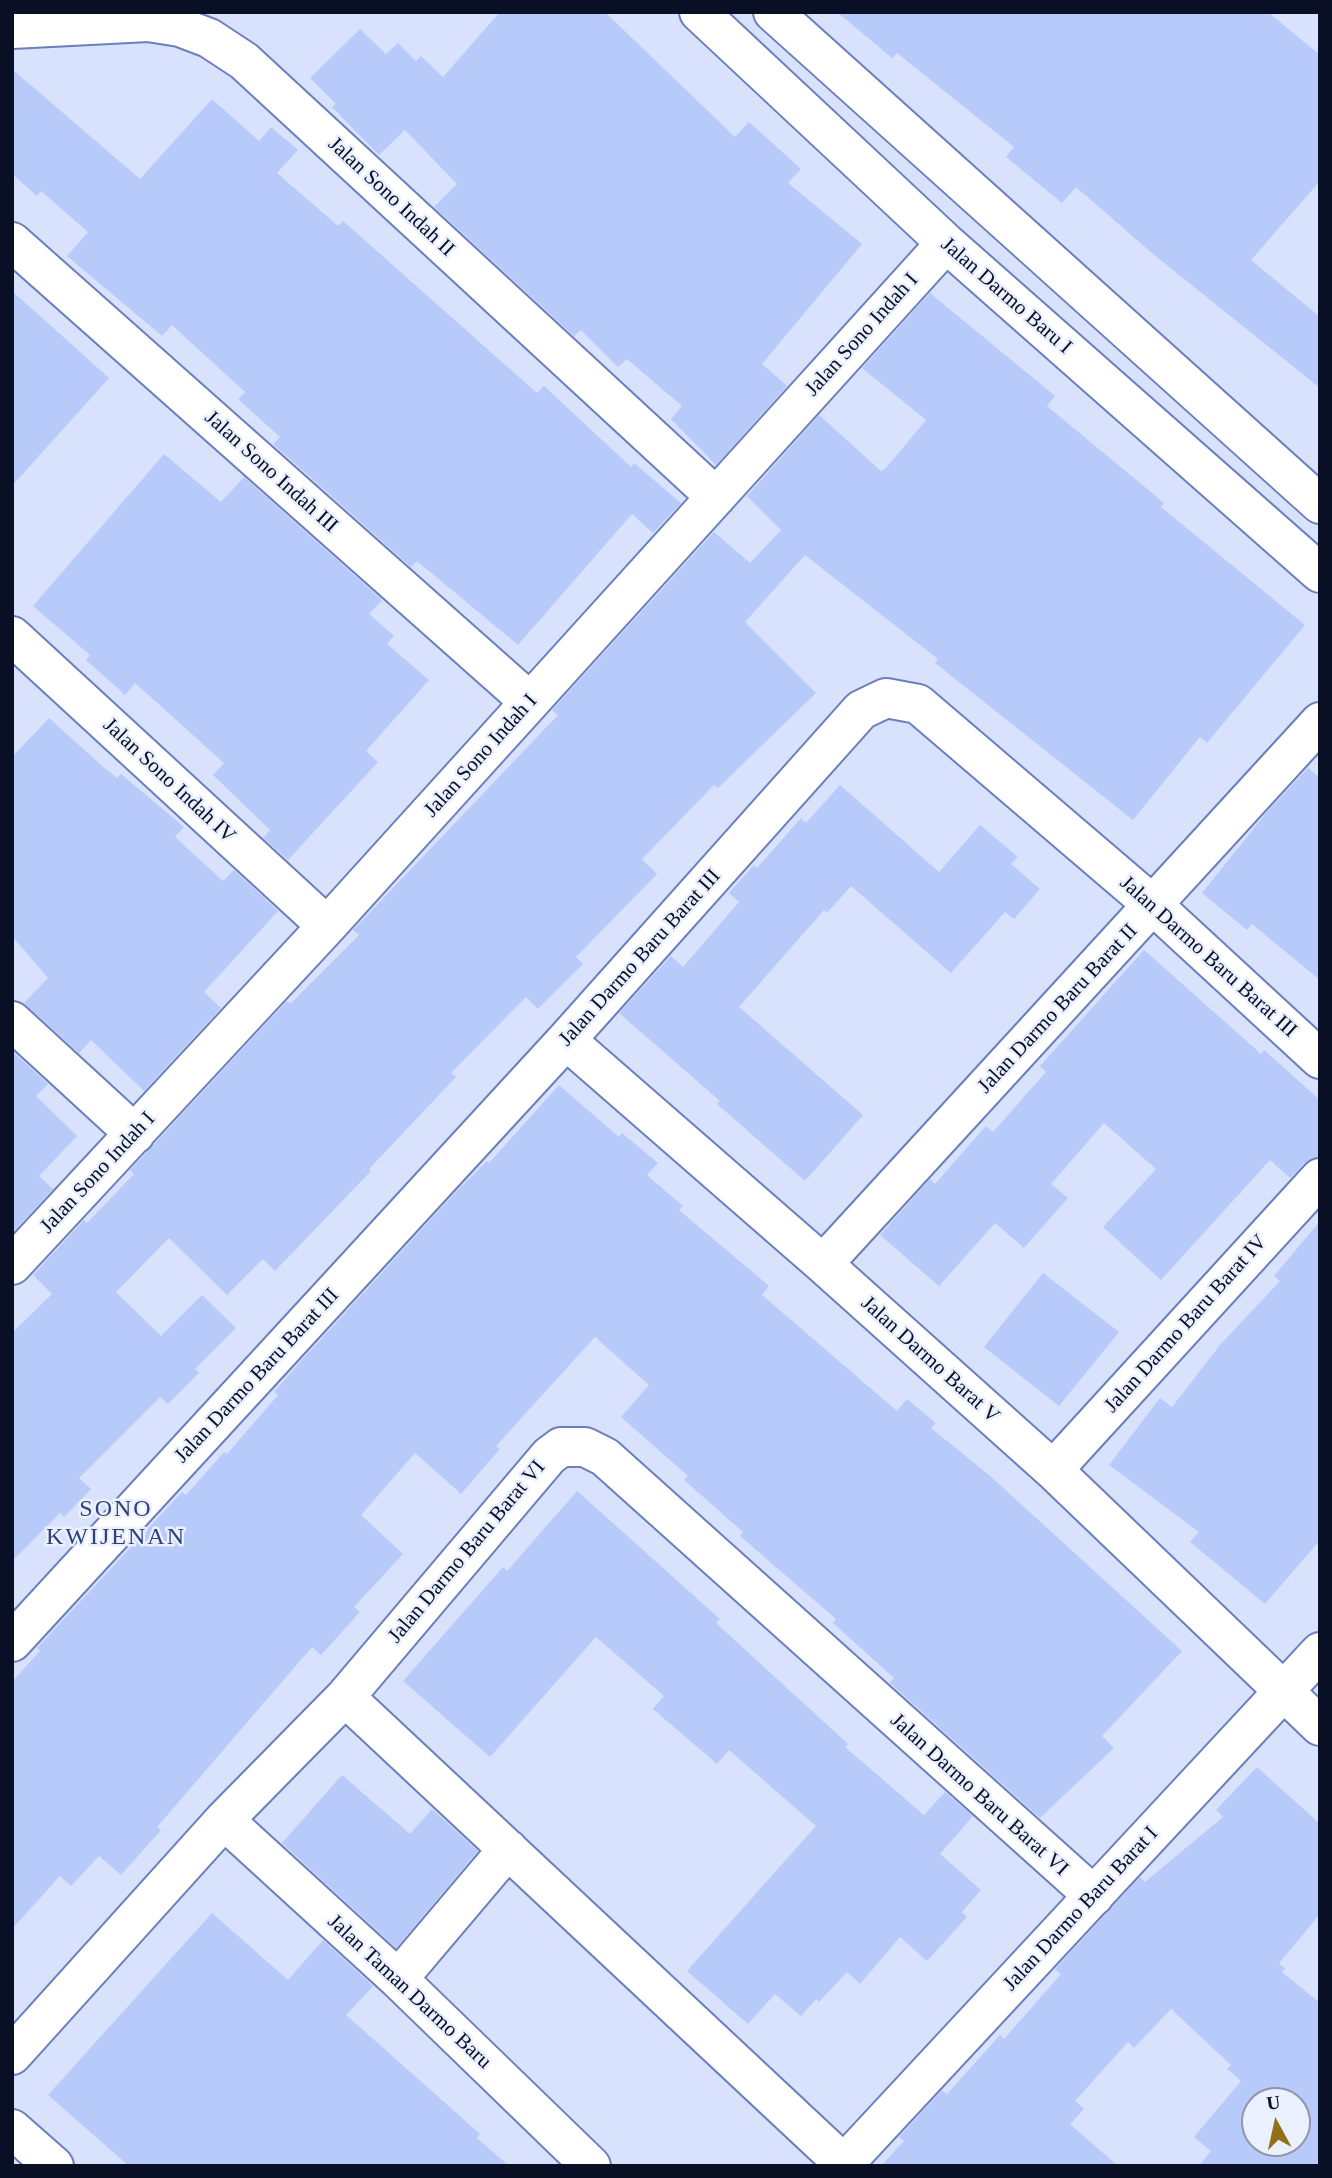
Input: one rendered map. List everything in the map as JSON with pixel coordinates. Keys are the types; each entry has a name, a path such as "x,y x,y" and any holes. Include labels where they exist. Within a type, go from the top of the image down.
{"street":[{"name":"Jalan Darmo Baru I","path":"699,12 946,243 1320,573"},
{"path":"773,12 1320,504"},
{"name":"Jalan Sono Indah II","path":"12,29 148,22 180,27 199,34 244,61 716,497"},
{"name":"Jalan Sono Indah III","path":"12,242 530,702"},
{"name":"Jalan Sono Indah I","path":"12,1265 327,926 946,243"},
{"path":"1144,417 1183,381"},
{"name":"Jalan Sono Indah IV","path":"12,635 327,926"},
{"name":"Jalan Darmo Baru Barat III","path":"12,1642 566,1040 861,710 886,698 918,704 1153,905 1320,1059"},
{"name":"Jalan Darmo Baru Barat II","path":"823,1264 1320,722"},
{"path":"12,1021 135,1134"},
{"name":"Jalan Darmo Barat V","path":"566,1040 823,1264 1053,1470 1320,1726"},
{"name":"Jalan Darmo Baru Barat IV","path":"1053,1470 1320,1178"},
{"name":"Jalan Darmo Baru Barat VI","path":"12,2054 224,1820 345,1697 549,1456 561,1447 585,1447 605,1457 1094,1896"},
{"name":"Jalan Darmo Baru Barat I","path":"843,2165 1320,1653"},
{"path":"345,1697 843,2165"},
{"name":"Jalan Taman Darmo Baru","path":"224,1820 398,1979 591,2166"},
{"path":"398,1979 508,1849"},
{"path":"12,2129 54,2166"}],"building":[{"path":"500,12 605,12 735,137 749,122 801,169 788,183 862,244 762,364 787,386 716,465 671,419 682,406 627,359 618,367 581,330 574,336 434,207 457,184 405,130 379,155 332,107 336,104 310,78 360,29 386,54 398,43 416,61 421,56 443,77"},
{"path":"837,12 1268,12 1320,55 1320,181 1251,260 1320,317 1320,388 1153,254 1076,187 1062,203 1006,157 1014,147 897,53 892,58"},
{"path":"12,69 140,179 212,99 259,141 271,127 298,150 277,173 338,226 343,221 537,393 544,386 631,467 634,463 681,503 653,533 632,514 518,645 417,561 411,567 273,444 280,437 238,399 245,392 172,325 162,336 67,256 88,232 41,191 37,196 12,174"},
{"path":"12,291 109,378 12,486"},
{"path":"930,293 1055,396 1047,406 1164,503 1161,507 1305,625 1207,743 1200,737 1133,820 935,663 938,659 805,555 745,622 816,693 718,788 714,785 642,859 657,874 576,957 583,964 538,1009 526,997 451,1073 456,1077 275,1271 263,1259 227,1295 169,1238 116,1292 161,1336 202,1295 236,1328 195,1369 199,1373 168,1404 160,1397 79,1478 91,1489 64,1517 60,1513 12,1561 12,1333 52,1294 33,1275 84,1220 87,1223 134,1174 130,1170 287,1001 290,1004 359,935 353,930 558,715 552,710 714,532 750,563 781,530 747,496 819,415 881,471 886,468 926,420 862,368"},
{"path":"164,454 221,502 244,477 382,600 369,614 394,636 387,644 429,680 366,751 378,762 288,860 263,838 270,830 213,775 224,763 135,683 125,695 86,660 90,655 33,606"},
{"path":"49,718 117,778 121,774 184,827 175,837 223,881 234,870 278,911 204,992 221,1008 144,1091 91,1040 79,1053 24,1003 48,978 12,936 12,757"},
{"path":"1308,768 1320,778 1320,980 1252,924 1247,930 1202,893 1266,813"},
{"path":"840,785 939,872 980,825 1018,857 1011,864 1040,889 1014,919 1005,912 951,973 851,886 827,913 824,910 739,1007 863,1115 805,1181 717,1104 720,1101 619,1013 671,956 683,967 739,902 729,893 754,865 757,868 801,818 806,823"},
{"path":"1144,950 1261,1054 1264,1050 1320,1100 1320,1157 1304,1163 1290,1178 1270,1160 1161,1280 1103,1227 1156,1169 1104,1123 1051,1184 1068,1198 1024,1248 995,1223 939,1286 880,1235 930,1179 935,1184 986,1126 993,1132 1046,1072 1040,1066"},
{"path":"12,1051 48,1084 36,1096 77,1136 39,1176 53,1189 12,1233"},
{"path":"559,1085 619,1137 622,1133 658,1163 647,1175 683,1206 679,1210 769,1286 762,1295 897,1411 907,1399 936,1423 931,1428 989,1475 1182,1651 1102,1736 1114,1748 1040,1818 890,1683 894,1678 833,1623 836,1619 740,1536 743,1532 684,1480 688,1476 621,1417 649,1385 595,1337 496,1446 500,1449 461,1494 415,1453 361,1515 403,1554 354,1607 360,1612 321,1655 312,1647 157,1827 161,1830 121,1875 99,1856 71,1886 60,1876 12,1929 12,1682 40,1651 37,1648 182,1492 186,1495 224,1452 227,1454 278,1395 274,1392 301,1361 456,1192 487,1161 489,1163"},
{"path":"1320,1221 1320,1540 1265,1604 1190,1542 1199,1532 1109,1465 1160,1398 1172,1407 1220,1345 1280,1281 1274,1276"},
{"path":"1043,1273 1119,1332 1059,1406 984,1347"},
{"path":"577,1491 720,1619 716,1623 848,1744 845,1747 924,1815 945,1792 973,1816 940,1854 981,1890 962,1912 967,1917 927,1961 900,1937 860,1984 847,1972 819,2002 816,1999 801,2016 775,1994 748,2024 687,1971 816,1826 729,1750 717,1764 653,1709 664,1696 596,1637 490,1757 403,1681 503,1567 507,1571"},
{"path":"1257,1767 1320,1824 1320,1914 1279,1963 1285,1969 1282,1972 1320,2003 1320,2166 1199,2166 1211,2151 1194,2137 1241,2081 1227,2069 1231,2065 1171,2009 1134,2048 1128,2042 1075,2101 1084,2109 1070,2124 1118,2166 881,2166 904,2141 899,2137 942,2090 947,2094 1000,2035 1004,2039 1061,1974 1055,1969 1140,1877 1145,1882 1223,1817 1216,1810"},
{"path":"342,1775 410,1834 432,1809 478,1851 396,1948 282,1843"},
{"path":"212,1913 288,1980 323,1940 373,1986 346,2015 480,2134 477,2138 509,2166 129,2166 48,2095"}],"district":[{"name":"SONO KWIJENAN","path":"116,1524"}]}
